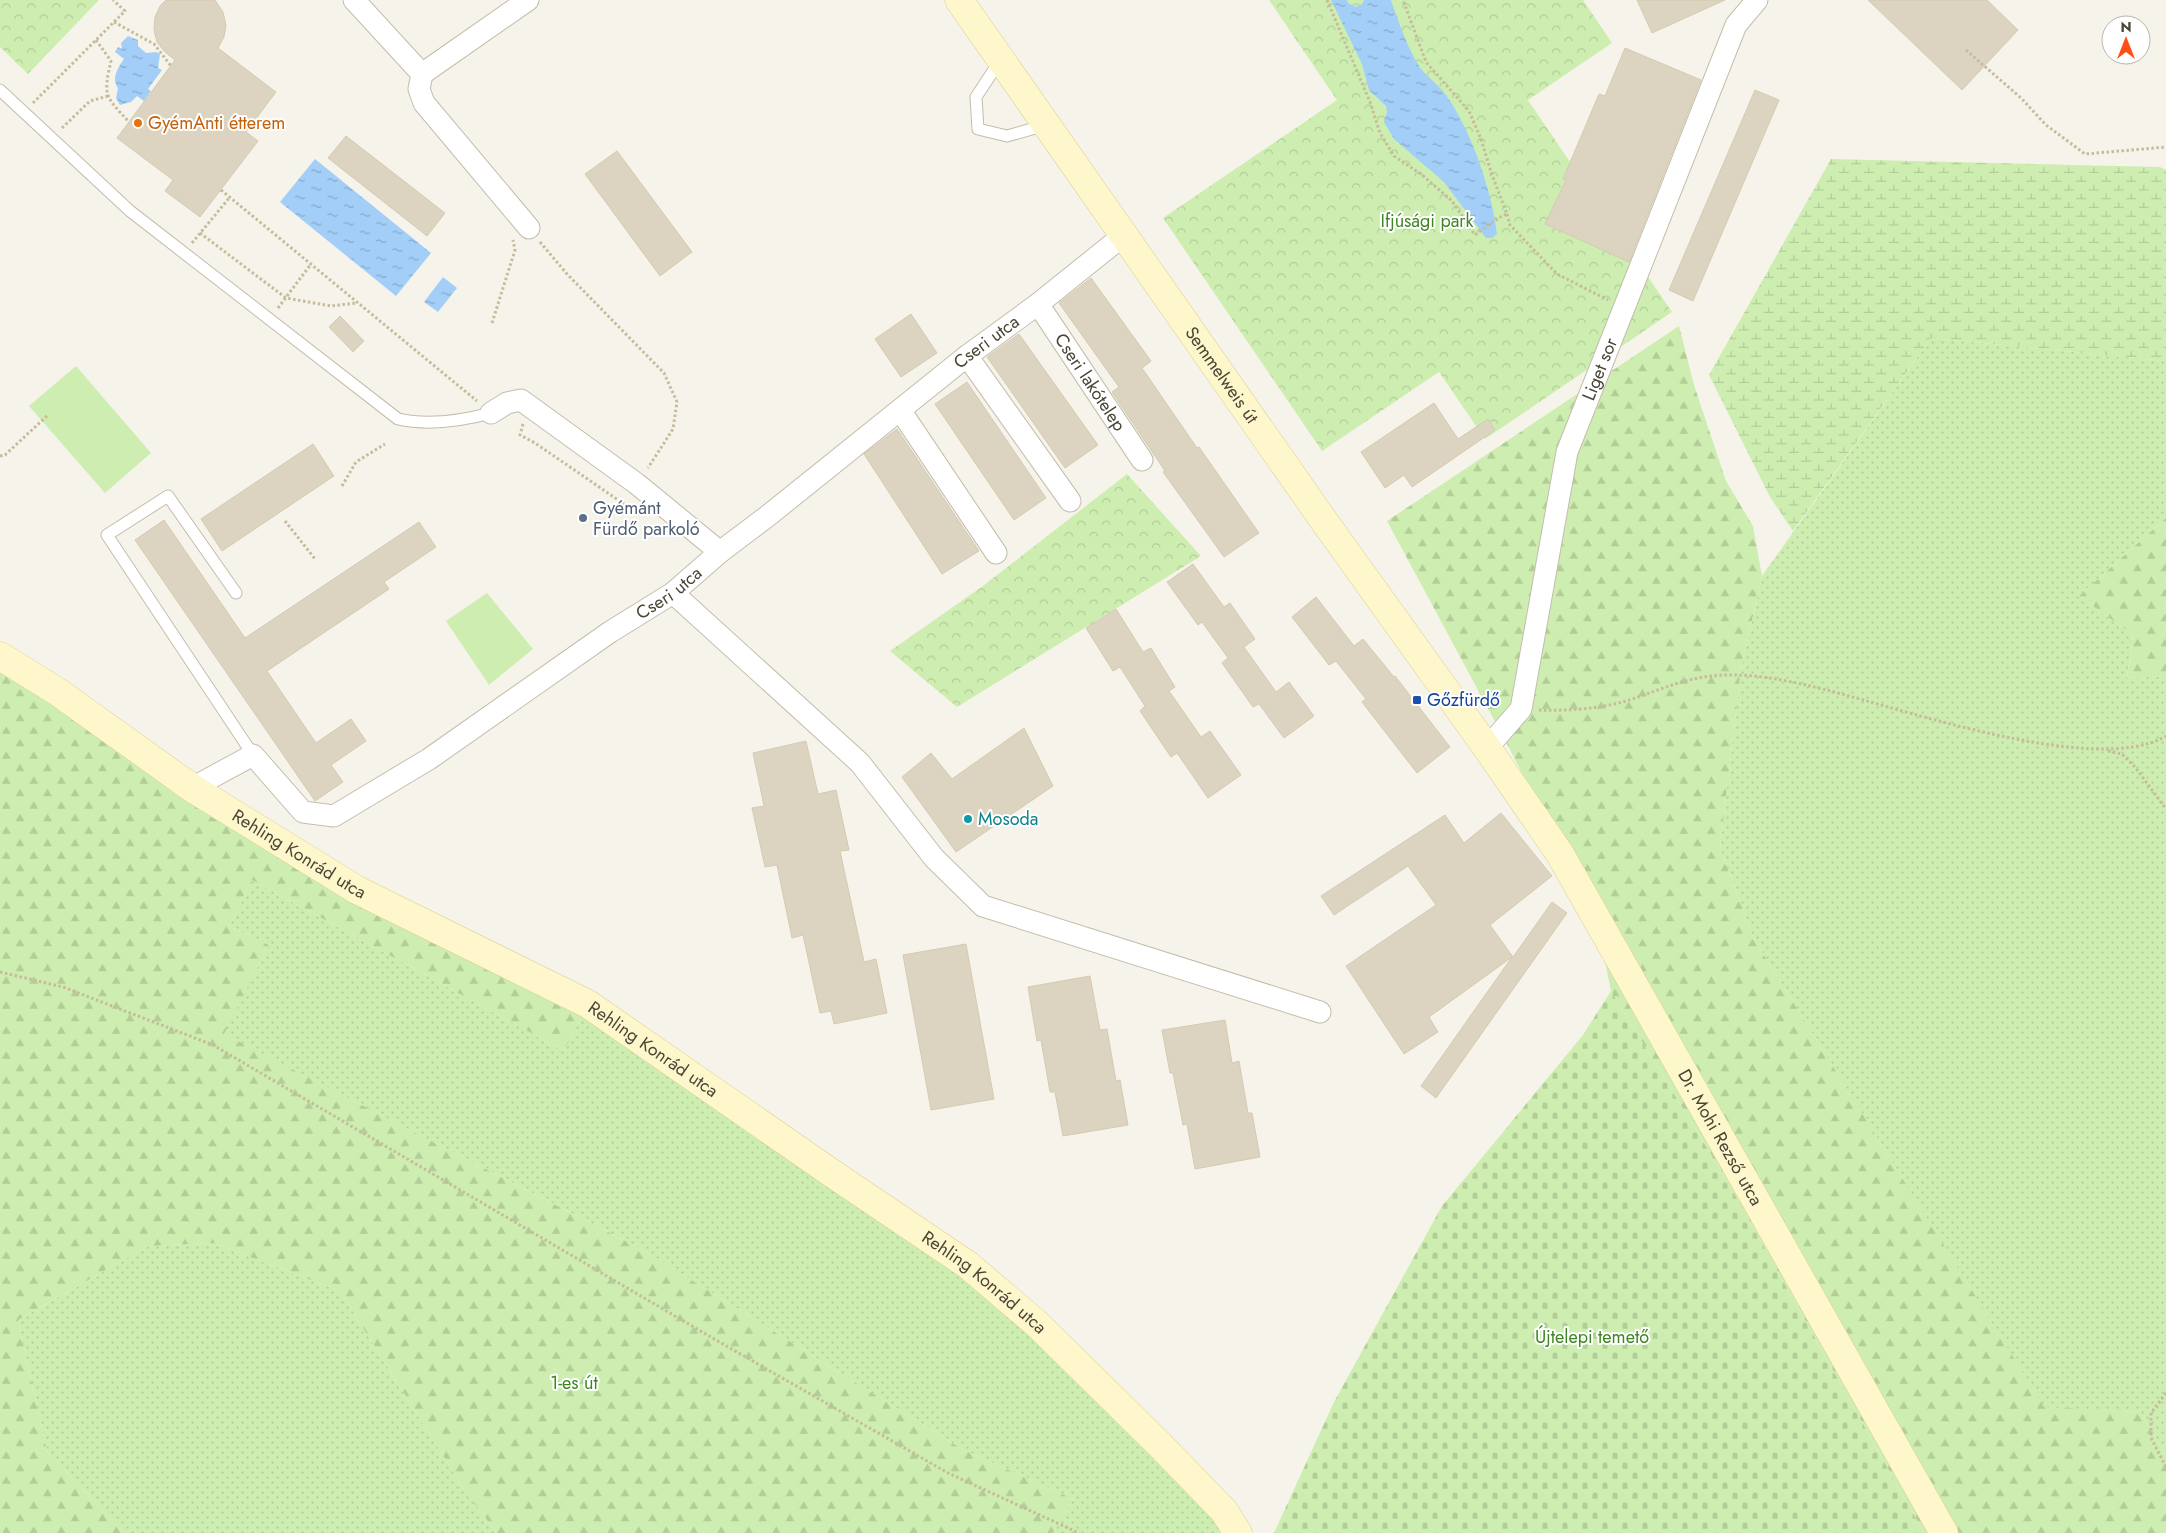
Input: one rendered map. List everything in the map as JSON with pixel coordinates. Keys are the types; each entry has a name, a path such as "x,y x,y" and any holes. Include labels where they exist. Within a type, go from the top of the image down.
{"street":[{"path":"354,0 422,74"},
{"path":"520,230 424,103 418,89 422,74 528,0"},
{"name":"Semmelweis út","path":"959,0 1324,521 1487,748"},
{"path":"984,0 1000,59"},
{"name":"Liget sor","path":"1521,709 1566,452 1736,25 1757,0"},
{"name":"Cseri utca","path":"253,755 303,812 334,816 429,759 610,632 673,593 720,552 967,356 1038,304 1124,236"},
{"name":"Cseri lakótelep","path":"1038,304 1142,460"},
{"path":"967,356 1070,501"},
{"path":"491,413 507,403 521,400 636,484 720,552"},
{"path":"900,410 996,554"},
{"path":"673,593 860,763 934,858 983,906 1320,1012"},
{"name":"Rehling Konrád utca","path":"0,656 58,692 192,788 357,890 588,1004 968,1265 1036,1324 1161,1446 1224,1511 1238,1533"},
{"path":"1487,748 1521,709"},
{"name":"Dr. Mohi Rezső utca","path":"1487,748 1560,854 1944,1533"},
{"path":"192,788 253,755"}],"lane":[{"path":"1000,59 976,97 978,129 1007,136 1046,124"},
{"path":"0,90 130,211 398,419 424,423 466,420 491,413"},
{"path":"236,593 168,496 107,535 253,755"}],"path":[{"path":"24,112 125,11 113,0"},
{"path":"1327,0 1370,102 1380,133 1394,156 1421,174 1452,201 1475,235 1498,218 1507,214"},
{"path":"1403,0 1426,62 1469,111 1481,139 1510,225 1557,274 1624,308"},
{"path":"114,22 154,44 171,66"},
{"path":"96,40 111,61 106,84 108,99 129,122"},
{"path":"1966,50 2021,98 2046,125 2085,154 2166,147"},
{"path":"52,138 90,102 108,96"},
{"path":"221,190 491,413 509,422 523,422 520,436 535,442 646,518"},
{"path":"184,252 230,197"},
{"path":"492,323 520,230 567,274 664,373 677,402 673,429 636,484"},
{"path":"200,233 286,298 331,306 357,302"},
{"path":"269,319 311,264"},
{"path":"0,456 5,455 48,416"},
{"path":"342,486 356,462 385,444"},
{"path":"285,521 315,559"},
{"path":"1521,709 1564,711 1622,702 1697,678 1744,674 1807,685 1976,730 2057,746 2105,750 2122,754 2166,809"},
{"path":"2105,750 2155,743 2166,736"},
{"path":"0,972 63,987 213,1045 700,1331 948,1473 1079,1533"},
{"path":"2166,1393 2151,1413 2151,1438 2166,1467"}],"green space":[{"path":"0,0 99,0 28,74 0,47"},
{"name":"Ifjúsági park","path":"1269,0 1583,0 1612,43 1528,100 1672,312 1485,439 1439,372 1322,451 1163,218 1337,100"},
{"path":"1831,159 2160,167 2166,170 2166,361 1931,338 1793,531 1770,497 1709,375"},
{"path":"1679,326 1694,385 1726,481 1753,526 1762,576 1741,669 1720,848 1754,939 2044,1407 2140,1412 2166,1455 2166,1533 1924,1533 1726,1179 1611,991 1596,917 1506,742 1387,521"},
{"path":"1931,338 2166,361 2166,518 2079,596 2133,635 2127,678 2166,676 2166,1455 2140,1412 2044,1408 1754,939 1720,848 1741,669 1762,576"},
{"path":"76,366 151,453 105,493 29,406"},
{"path":"1127,474 1201,556 957,707 890,651 983,586"},
{"path":"2166,518 2166,676 2127,678 2133,635 2079,596"},
{"path":"487,593 533,649 489,685 446,621"},
{"name":"1-es út","path":"0,657 192,788 588,1004 564,1051 252,880 229,926 269,945 224,1034 645,1251 962,1449 1073,1499 1053,1533 497,1533 469,1497 340,1291 213,1243 148,1246 18,1320 47,1451 124,1533 0,1533"},
{"path":"252,880 564,1051 588,1004 968,1265 1238,1533 1053,1533 1073,1499 962,1449 645,1251 223,1034 269,945 229,926"},
{"name":"Újtelepi temető","path":"1611,991 1726,1179 1924,1533 1274,1533 1334,1402 1442,1206 1583,1035"},
{"path":"213,1243 340,1291 469,1497 497,1533 124,1533 47,1451 18,1320 148,1246"}],"water":[{"path":"1331,0 1347,0 1348,3 1355,7 1362,4 1364,0 1391,0 1404,36 1417,63 1447,97 1474,147 1491,200 1497,234 1492,238 1486,238 1444,182 1394,139 1384,122 1387,112 1386,106 1369,90 1362,64"},
{"path":"128,36 138,40 138,46 146,53 156,52 160,54 158,68 162,70 148,89 151,91 144,101 137,96 131,102 120,105 116,98 118,88 115,77 124,59 115,52 118,47 122,49 121,43"},
{"path":"315,159 431,253 396,296 280,202"},
{"path":"443,277 457,288 438,312 424,302"}],"building":[{"path":"166,0 215,0 223,12 226,25 224,37 218,48 276,92 246,132 258,141 200,217 165,191 173,180 117,138 175,60 157,42 154,30 155,17 160,6"},
{"path":"1637,0 1725,0 1652,33"},
{"path":"1868,0 1987,0 2018,30 1962,90"},
{"path":"1625,48 1701,80 1629,262 1545,224 1566,180 1563,179 1599,94 1605,96"},
{"path":"1755,90 1779,100 1693,301 1669,290"},
{"path":"346,136 445,213 427,236 328,158"},
{"path":"617,151 692,252 660,276 585,174"},
{"path":"1091,278 1151,361 1142,368 1259,533 1224,557 1163,472 1165,471 1112,392 1119,387 1059,303"},
{"path":"911,314 937,353 901,377 875,339"},
{"path":"340,316 364,341 353,352 329,327"},
{"path":"1019,334 1098,445 1065,468 987,357"},
{"path":"967,382 1046,498 1014,520 935,404"},
{"path":"1434,403 1458,439 1488,419 1495,430 1412,487 1404,475 1385,488 1361,452"},
{"path":"897,429 979,551 942,574 864,454"},
{"path":"313,444 334,476 222,551 201,519"},
{"path":"164,520 245,638 419,522 436,547 384,582 389,589 267,671 316,743 351,719 366,741 331,765 343,782 315,801 135,540"},
{"path":"1193,564 1224,607 1230,603 1255,639 1244,647 1276,692 1289,682 1314,716 1284,738 1259,704 1253,707 1222,663 1228,658 1202,622 1198,625 1167,582"},
{"path":"1316,597 1354,646 1363,639 1395,676 1450,747 1417,773 1362,702 1366,699 1336,661 1329,665 1292,617"},
{"path":"1116,609 1143,652 1151,648 1175,687 1169,691 1201,737 1210,731 1241,775 1208,798 1177,753 1171,757 1140,711 1145,706 1120,667 1113,671 1086,628"},
{"name":"Mosoda","path":"1024,728 1053,786 956,852 902,777 931,753 952,779"},
{"path":"806,741 818,794 836,790 849,850 840,851 864,962 876,959 887,1013 834,1024 831,1011 820,1013 803,935 792,938 777,865 765,867 752,808 764,806 753,753"},
{"path":"1501,813 1552,876 1490,925 1513,957 1552,902 1567,913 1436,1098 1421,1086 1512,957 1429,1017 1438,1032 1404,1054 1346,966 1436,905 1408,866 1334,915 1321,896 1445,815 1464,843"},
{"path":"966,944 994,1099 931,1110 903,955"},
{"path":"1090,976 1100,1030 1107,1029 1116,1081 1120,1080 1128,1125 1063,1136 1055,1092 1050,1092 1041,1040 1037,1041 1028,987"},
{"path":"1225,1020 1232,1063 1239,1061 1248,1113 1252,1113 1260,1157 1195,1169 1187,1124 1183,1125 1162,1030"}],"place":[{"name":"GyémAnti étterem","path":"138,123"},
{"name":"Gyémánt Fürdő parkoló","path":"583,518"},
{"name":"Gőzfürdő","path":"1417,700"},
{"name":"Mosoda","path":"968,819"}]}
